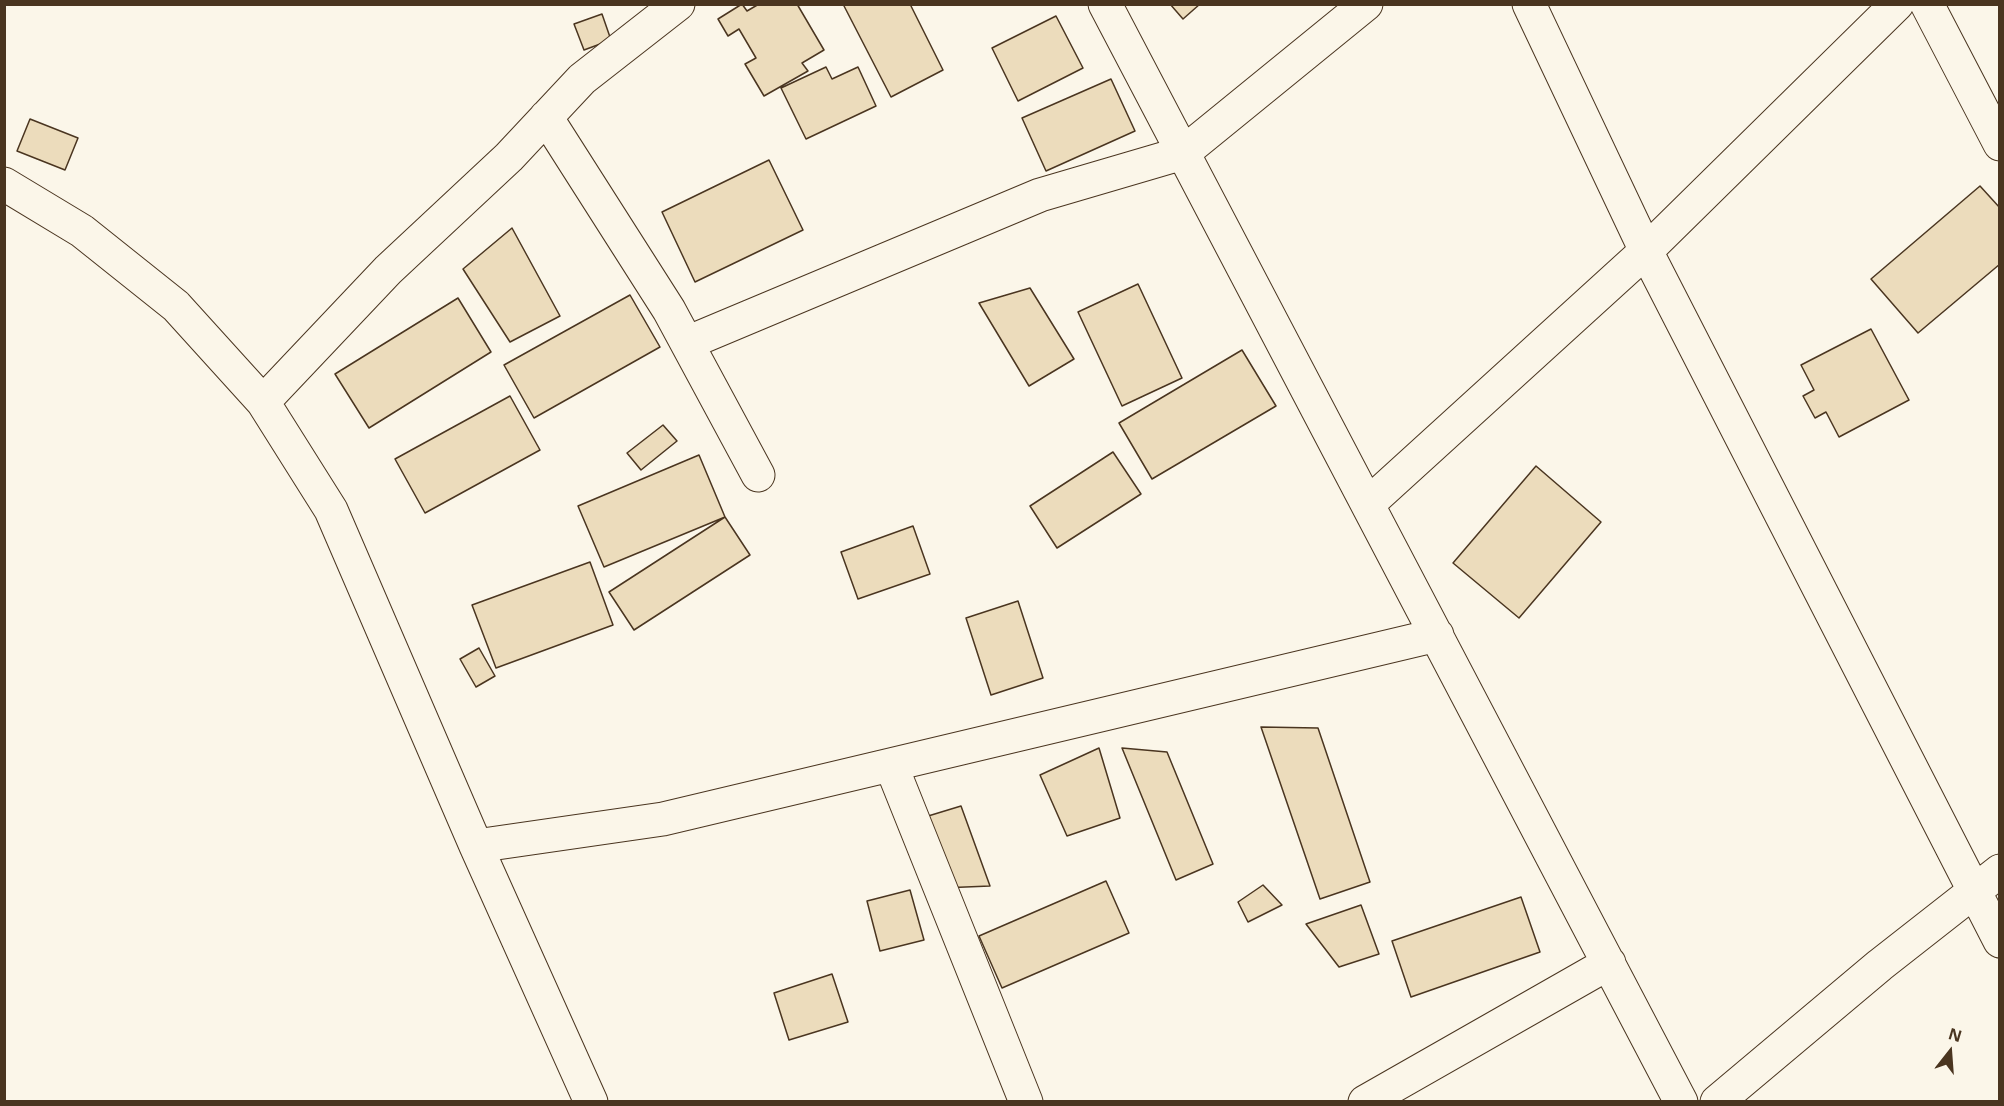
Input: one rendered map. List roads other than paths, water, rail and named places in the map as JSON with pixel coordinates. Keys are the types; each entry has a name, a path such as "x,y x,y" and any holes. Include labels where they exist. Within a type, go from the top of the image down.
{"street":[{"path":"263,402 388,270 509,157 582,79 678,4"},
{"path":"1105,4 1681,1101"},
{"path":"687,343 1040,195 1183,153 1366,4"},
{"path":"1529,4 1646,251 1987,881 2000,941"},
{"path":"1368,504 1646,251 1897,4"},
{"path":"1928,4 2000,144"},
{"path":"546,117 669,310 758,475"},
{"path":"4,184 82,231 176,306 263,402 330,510 476,846 591,1101"},
{"path":"476,846 663,819 1437,635"},
{"path":"891,765 1026,1101"},
{"path":"1717,1101 1880,964 1987,881"},
{"path":"1365,1101 1609,963"}]}
